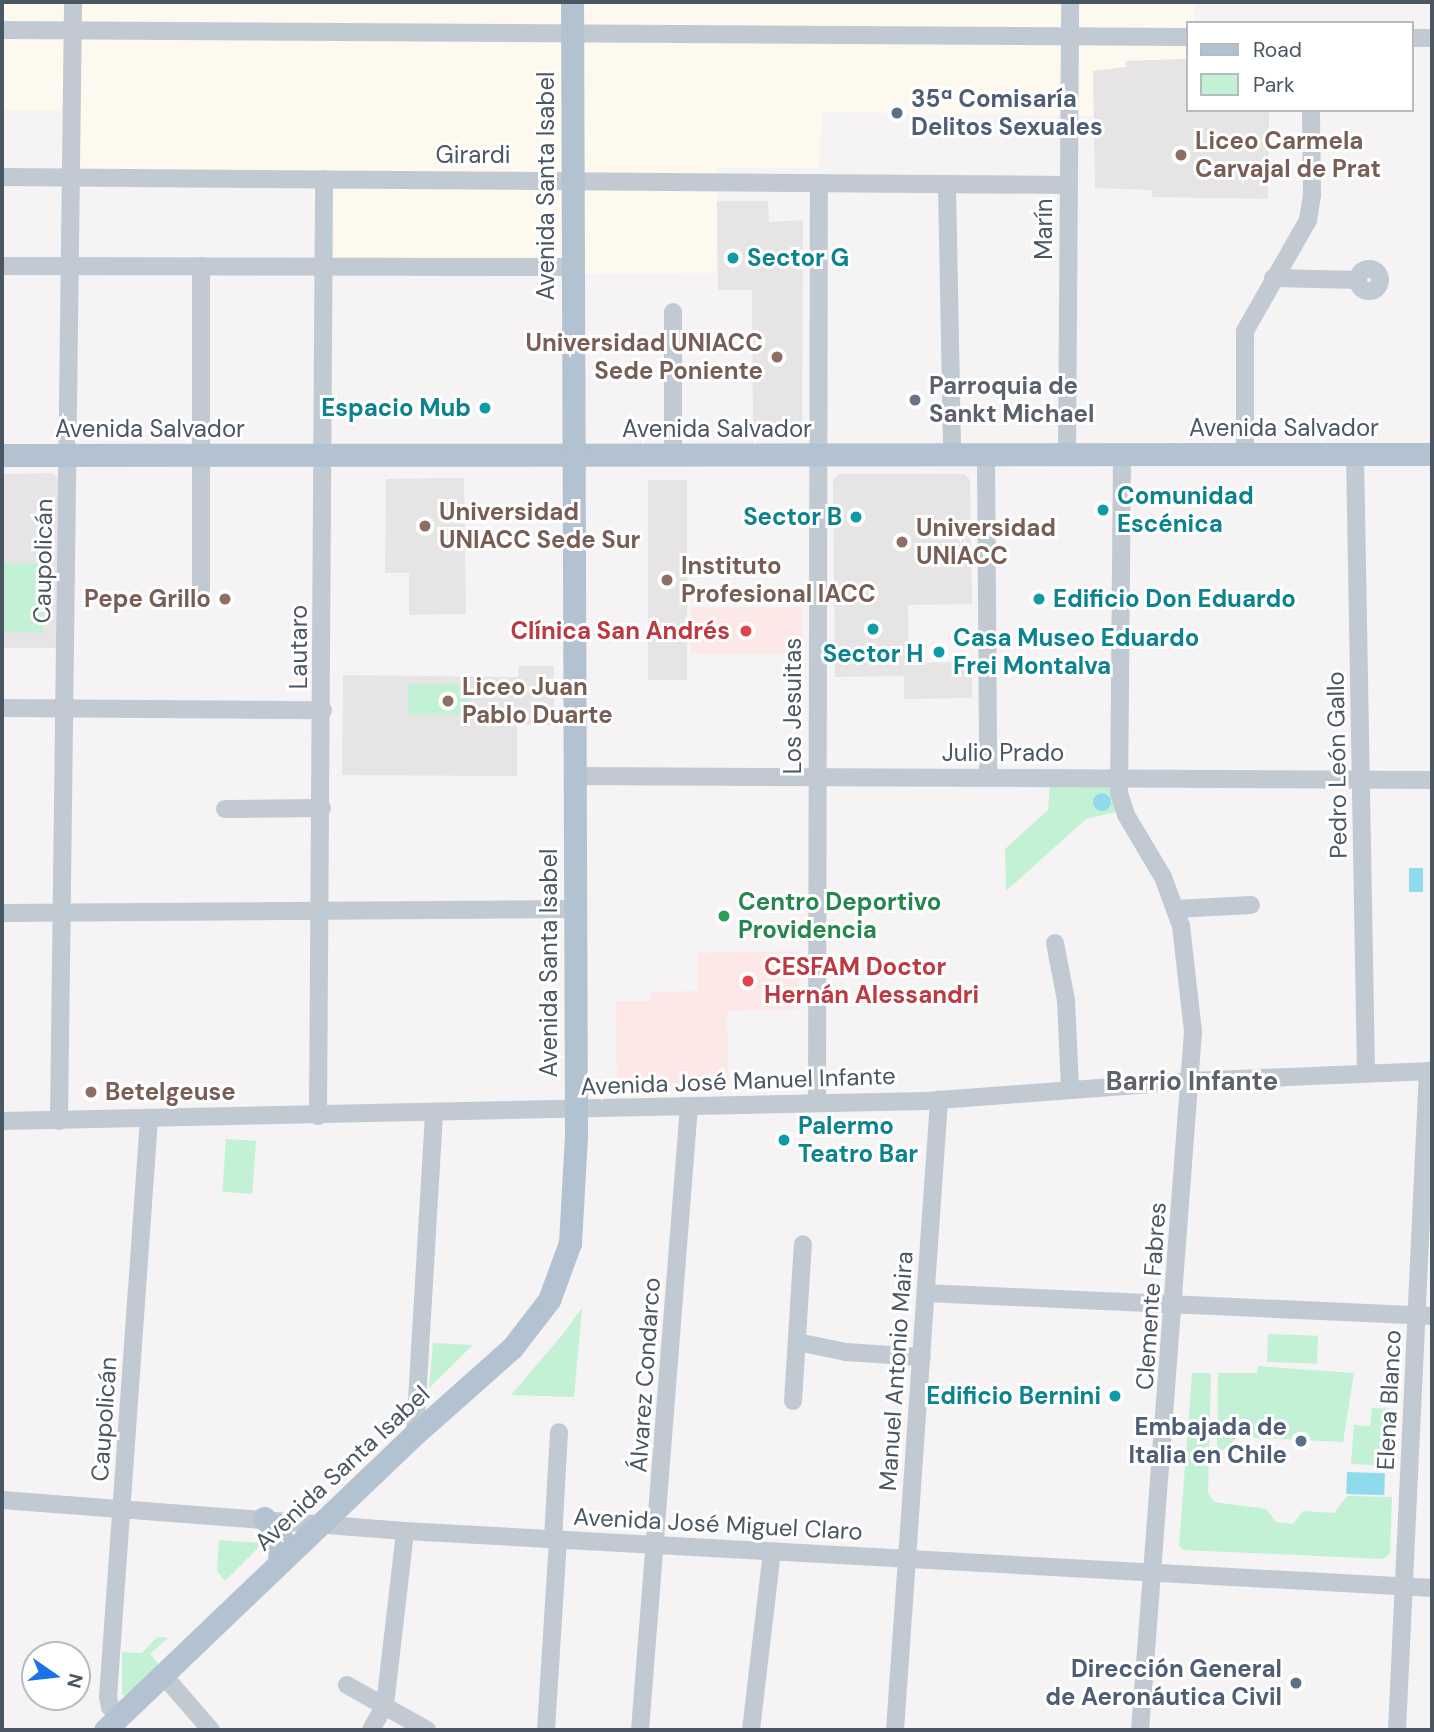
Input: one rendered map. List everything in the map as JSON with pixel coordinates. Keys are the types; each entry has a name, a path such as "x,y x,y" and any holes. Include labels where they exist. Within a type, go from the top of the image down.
{"main road":[{"name":"Avenida Santa Isabel","path":"112,1723 415,1434 512,1348 553,1290 574,1223 576,1110 572,2"},
{"name":"Avenida Salvador","path":"2,455 1432,454"},
{"path":"264,1518 281,1537 279,1562"}],"street":[{"name":"Caupolicán","path":"59,1121 64,914 74,2"},
{"name":"Marín","path":"1067,456 1070,2"},
{"path":"2,30 1186,37"},
{"path":"1413,38 1432,38"},
{"path":"1245,455 1245,331 1273,278 1303,234 1311,206 1311,112"},
{"name":"Girardi","path":"2,177 1069,185"},
{"name":"Lautaro","path":"318,1116 323,710 324,179"},
{"name":"Los Jesuitas","path":"817,1103 819,184"},
{"path":"947,185 952,456"},
{"path":"2,266 573,267"},
{"path":"201,266 201,589"},
{"path":"1273,278 1358,280"},
{"path":"673,312 673,455"},
{"name":"Pedro León Gallo","path":"1355,454 1366,1074"},
{"name":"Clemente Fabres","path":"1122,455 1118,778 1122,807 1163,877 1176,909 1192,990 1191,1081 1140,1730"},
{"path":"986,456 988,778"},
{"path":"2,708 323,710"},
{"name":"Julio Prado","path":"573,776 1432,780"},
{"path":"225,808 322,808"},
{"path":"1176,909 1251,905"},
{"path":"2,913 321,908 574,909"},
{"path":"1055,943 1066,1000 1070,1089"},
{"name":"Avenida José Manuel Infante","path":"2,1121 434,1114 939,1100 1191,1081 1430,1071"},
{"name":"Elena Blanco","path":"1397,1730 1425,1315 1430,1071"},
{"name":"Manuel Antonio Maira","path":"895,1730 939,1100"},
{"name":"Álvarez Condarco","path":"640,1730 657,1545 689,1106"},
{"path":"415,1434 434,1114"},
{"name":"Caupolicán","path":"112,1723 108,1697 149,1119"},
{"path":"793,1401 803,1244"},
{"path":"926,1293 1425,1315"},
{"path":"796,1342 846,1352 922,1357"},
{"path":"546,1730 559,1432"},
{"name":"Avenida José Miguel Claro","path":"2,1500 323,1522 405,1531 1432,1588"},
{"path":"371,1730 385,1705 405,1531"},
{"path":"751,1730 772,1551"},
{"path":"164,1676 211,1730"},
{"path":"347,1685 427,1730"}],"shaded area":[{"path":"2,2 1195,2 1194,21 1186,21 1186,59 1127,61 1126,67 1094,71 1094,116 822,112 819,168 717,168 717,273 315,275 313,186 72,178 73,111 2,110"},
{"name":"Liceo Carmela Carvajal de Prat","path":"1186,59 1186,112 1269,112 1268,199 1152,197 1152,190 1095,188 1093,71 1126,67 1126,61"},
{"name":"Universidad UNIACC Sede Poniente","path":"717,201 768,201 769,222 803,220 802,424 753,424 752,290 718,290"},
{"path":"52,473 58,478 56,648 2,648 2,474"},
{"name":"Universidad UNIACC","path":"839,474 965,474 970,480 972,604 908,605 909,663 972,662 972,698 904,699 904,676 835,677 833,480"},
{"name":"Universidad UNIACC Sede Sur","path":"464,478 466,614 409,615 409,573 385,573 386,479"},
{"name":"Instituto Profesional IACC","path":"648,480 687,480 687,680 648,680"},
{"name":"Clínica San Andrés","path":"691,607 802,607 802,654 691,654"},
{"name":"Liceo Juan Pablo Duarte","path":"519,666 554,666 554,725 517,725 517,776 342,775 343,675 518,677"},
{"path":"798,951 799,1009 727,1011 728,1086 617,1088 616,1001 650,1001 651,992 698,991 698,953"}],"green space":[{"path":"2,563 45,564 44,633 2,632"},
{"path":"408,684 470,684 470,715 408,715"},
{"path":"1050,783 1114,785 1120,811 1086,819 1006,891 1005,849 1048,810"},
{"path":"226,1139 256,1141 252,1194 222,1192"},
{"path":"582,1308 574,1397 511,1395 563,1334"},
{"path":"1268,1334 1318,1336 1317,1364 1267,1362"},
{"path":"433,1343 473,1345 429,1388"},
{"path":"1258,1366 1354,1373 1343,1442 1238,1437 1217,1455 1218,1373 1257,1373"},
{"path":"1192,1373 1211,1373 1208,1493 1214,1502 1266,1509 1276,1522 1293,1524 1303,1511 1334,1513 1347,1496 1392,1497 1390,1553 1384,1559 1184,1550 1179,1546"},
{"path":"1372,1408 1397,1409 1394,1466 1351,1464 1354,1425 1370,1426"},
{"path":"219,1540 261,1545 225,1581 217,1571"},
{"path":"157,1637 168,1638 150,1654 161,1667 127,1697 122,1695 122,1652 142,1653"}],"water":[{"path":"1102,793 1108,796 1111,802 1108,808 1102,811 1096,808 1093,802 1096,796"},
{"path":"1409,868 1423,868 1423,892 1409,892"},
{"path":"1347,1472 1385,1473 1384,1495 1346,1494"}],"place":[{"name":"35ª Comisaría Delitos Sexuales","path":"897,113"},
{"name":"Liceo Carmela Carvajal de Prat","path":"1181,155"},
{"name":"Sector G","path":"733,258"},
{"name":"Universidad UNIACC Sede Poniente","path":"777,357"},
{"name":"Parroquia de Sankt Michael","path":"915,400"},
{"name":"Espacio Mub","path":"485,408"},
{"name":"Comunidad Escénica","path":"1103,510"},
{"name":"Sector B","path":"856,517"},
{"name":"Universidad UNIACC Sede Sur","path":"425,526"},
{"name":"Universidad UNIACC","path":"902,542"},
{"name":"Instituto Profesional IACC","path":"667,580"},
{"name":"Pepe Grillo","path":"225,599"},
{"name":"Edificio Don Eduardo","path":"1039,599"},
{"name":"Sector H","path":"873,629"},
{"name":"Clínica San Andrés","path":"746,631"},
{"name":"Casa Museo Eduardo Frei Montalva","path":"939,652"},
{"name":"Liceo Juan Pablo Duarte","path":"448,701"},
{"name":"Centro Deportivo Providencia","path":"724,916"},
{"name":"CESFAM Doctor Hernán Alessandri","path":"748,981"},
{"name":"Betelgeuse","path":"91,1092"},
{"name":"Palermo Teatro Bar","path":"784,1140"},
{"name":"Edificio Bernini","path":"1115,1396"},
{"name":"Embajada de Italia en Chile","path":"1301,1441"},
{"name":"Dirección General de Aeronáutica Civil","path":"1296,1683"}],"district":[{"name":"Barrio Infante","path":"1192,1082"}]}
